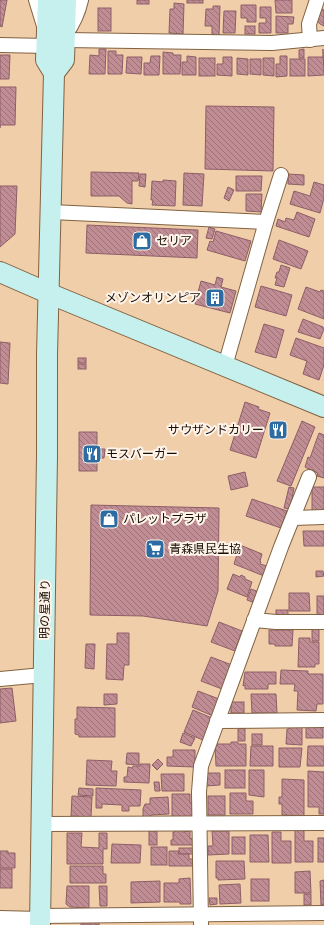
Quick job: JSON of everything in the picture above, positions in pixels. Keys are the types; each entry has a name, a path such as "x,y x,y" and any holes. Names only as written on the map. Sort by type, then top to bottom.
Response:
{"street":[{"path":"36,0 39,14 56,39"},
{"path":"48,0 56,39"},
{"path":"56,39 66,0"},
{"path":"56,39 74,24 81,0"},
{"path":"0,45 56,39 272,43 317,39 309,24 317,0"},
{"name":"明の星通り","path":"40,920 48,294 54,73 46,60 56,39"},
{"path":"225,366 281,175"},
{"path":"51,212 266,222"},
{"path":"0,272 48,294 225,366 323,403"},
{"path":"200,920 199,774 205,752 309,477"},
{"path":"293,518 324,517"},
{"path":"254,620 276,622 324,622"},
{"path":"0,679 43,674"},
{"path":"217,721 324,720"},
{"path":"41,824 324,823"},
{"path":"0,918 40,920 200,920 324,913"}],"building":[{"path":"0,0 7,0 2,27 0,26"},
{"path":"137,0 149,0 149,4 137,4"},
{"path":"187,0 203,0 203,3 187,3"},
{"path":"275,0 292,0 292,13 276,13"},
{"path":"174,3 184,4 183,34 169,33 170,9 174,9"},
{"path":"241,5 256,5 256,22 247,22 247,18 241,18"},
{"path":"213,6 220,6 219,36 212,36 212,26 205,26 206,9 213,9"},
{"path":"260,7 271,7 271,33 259,33 259,23 266,23 266,18 260,18"},
{"path":"98,8 111,8 111,31 98,31"},
{"path":"320,8 324,10 324,26 316,19"},
{"path":"224,11 236,11 235,33 223,33"},
{"path":"276,16 294,17 293,24 288,24 288,33 276,33"},
{"path":"245,26 255,26 255,34 245,34"},
{"path":"99,49 106,49 105,74 89,74 90,55 99,56"},
{"path":"304,49 304,58 299,58 299,50"},
{"path":"323,49 324,75 308,76 308,57 323,57"},
{"path":"108,51 116,51 116,55 123,55 122,74 108,74"},
{"path":"163,52 173,53 173,55 181,55 180,74 163,74"},
{"path":"0,55 10,55 9,79 0,79"},
{"path":"151,56 160,56 159,75 144,75 144,63 150,63"},
{"path":"187,56 196,57 196,75 182,75 182,62 187,62"},
{"path":"280,56 287,56 287,76 276,77 276,64 280,64"},
{"path":"127,57 142,57 141,74 126,73"},
{"path":"223,57 232,57 232,76 217,75 217,64 223,64"},
{"path":"199,58 215,58 215,76 199,76"},
{"path":"237,58 248,59 248,75 237,74"},
{"path":"263,58 274,58 274,76 263,75"},
{"path":"250,59 261,59 261,75 250,74"},
{"path":"290,59 305,59 305,76 290,76"},
{"path":"0,87 16,87 15,125 0,125"},
{"path":"206,106 274,107 273,171 205,169"},
{"path":"91,172 139,173 138,181 132,181 132,204 127,203 119,196 91,196"},
{"path":"184,173 204,174 202,206 183,205"},
{"path":"140,174 146,174 145,187 139,186"},
{"path":"288,174 304,175 304,185 288,184"},
{"path":"236,176 262,176 261,191 236,191"},
{"path":"163,180 176,181 175,206 152,205 152,181 163,182"},
{"path":"314,182 324,185 324,198 320,213 290,204 294,191 310,196"},
{"path":"0,186 17,186 15,234 0,247"},
{"path":"228,187 234,190 229,201 224,198"},
{"path":"246,194 262,194 261,212 246,211"},
{"path":"297,212 315,219 309,237 276,226 278,219 285,222 286,218 294,220"},
{"name":"セリア","path":"87,225 198,230 197,258 86,253"},
{"path":"209,227 215,229 212,239 206,238"},
{"path":"216,231 251,241 245,261 207,250 210,241 213,242"},
{"path":"279,240 308,251 301,269 273,259"},
{"path":"281,265 290,268 284,287 275,285 277,278 275,278"},
{"name":"メゾンオリンピア","path":"217,277 223,279 221,287 236,291 230,313 195,304 201,281 215,285"},
{"path":"261,286 292,295 286,316 255,307"},
{"path":"306,287 320,292 321,290 324,291 324,319 298,309"},
{"path":"303,319 323,327 324,329 320,339 298,332"},
{"path":"264,324 284,330 276,358 255,352"},
{"path":"296,338 324,348 324,365 319,380 303,374 307,361 290,355"},
{"path":"0,342 10,343 8,384 0,383"},
{"path":"78,358 86,358 86,363 78,363"},
{"path":"78,364 86,364 86,369 78,369"},
{"path":"245,402 270,413 256,458 230,450"},
{"path":"302,421 315,427 291,486 277,481"},
{"name":"モスバーガー","path":"79,432 97,432 97,449 105,449 104,458 97,458 97,471 79,471"},
{"path":"319,433 324,435 324,478 317,476 318,473 305,467"},
{"path":"245,472 248,486 231,490 228,476"},
{"path":"289,487 294,488 290,509 284,508"},
{"path":"312,487 324,487 324,512 312,512"},
{"path":"252,499 287,511 281,528 246,516"},
{"name":"青森県民生協","path":"91,505 219,508 218,591 207,626 143,616 90,615"},
{"path":"303,531 324,531 324,546 304,546"},
{"path":"240,545 262,554 260,564 267,566 264,576 234,564"},
{"path":"316,571 323,571 324,576 316,577"},
{"path":"233,574 240,577 241,575 245,577 245,579 252,582 247,597 227,589"},
{"path":"251,589 259,592 255,603 247,600"},
{"path":"289,593 309,593 310,611 289,611"},
{"path":"317,596 324,596 324,615 317,615"},
{"path":"276,610 288,610 288,616 276,616"},
{"path":"219,622 242,631 235,651 211,642"},
{"path":"312,627 319,628 319,641 312,641"},
{"path":"269,630 293,630 292,646 275,646 275,644 269,644"},
{"path":"117,633 129,633 129,665 124,665 123,680 106,679 107,644 117,644"},
{"path":"299,638 310,638 310,642 319,642 319,664 315,664 315,667 298,667"},
{"path":"86,644 95,644 94,669 85,668"},
{"path":"211,657 232,665 222,689 201,681"},
{"path":"281,670 308,671 308,674 323,674 323,704 317,704 316,711 297,710 298,691 294,691 295,684 280,684"},
{"path":"245,672 276,672 276,684 268,684 268,689 245,689 245,685 243,686"},
{"path":"12,688 16,721 0,723 0,689"},
{"path":"198,691 219,699 213,716 192,707"},
{"path":"104,694 117,694 117,704 104,705"},
{"path":"251,694 276,694 277,713 252,713"},
{"path":"231,702 244,702 244,713 231,713"},
{"path":"77,707 115,708 115,737 79,737 79,735 75,734"},
{"path":"193,710 212,718 203,740 184,732"},
{"path":"289,726 302,726 302,745 286,744 287,729 289,729"},
{"path":"306,726 323,727 323,738 306,738"},
{"path":"245,728 245,741 238,741 238,729"},
{"path":"183,733 195,738 191,746 180,742"},
{"path":"252,734 262,734 262,745 252,745"},
{"path":"231,742 246,744 246,766 216,766 215,744 231,744"},
{"path":"251,746 273,746 273,766 250,766"},
{"path":"308,746 324,746 324,766 307,766"},
{"path":"279,748 302,748 300,767 279,767"},
{"path":"173,750 195,750 195,767 167,766 167,757 173,757"},
{"path":"127,753 139,753 139,765 126,764"},
{"path":"158,759 163,764 157,770 152,765"},
{"path":"87,760 112,761 111,771 117,771 116,786 86,785"},
{"path":"140,764 150,764 149,783 124,782 124,777 127,777 128,767 132,768 133,766 140,766"},
{"path":"225,770 245,770 245,788 225,788"},
{"path":"249,770 264,770 264,797 249,795"},
{"path":"308,771 324,772 324,814 319,814 319,807 308,807"},
{"path":"206,773 220,773 220,785 206,786"},
{"path":"161,774 184,774 184,791 162,791"},
{"path":"282,779 304,780 304,816 282,815 282,804 279,804 279,797 282,797"},
{"path":"154,782 159,782 160,791 155,791"},
{"path":"79,788 93,789 93,796 78,795"},
{"path":"96,788 141,790 140,806 129,806 129,811 122,811 122,805 102,804 102,808 96,808"},
{"path":"230,793 246,793 246,801 253,801 253,814 230,814"},
{"path":"172,794 190,794 190,803 193,803 193,817 172,818"},
{"path":"72,796 92,797 91,817 71,816"},
{"path":"208,796 225,796 225,815 208,815"},
{"path":"168,797 169,814 143,817 143,809 145,804 150,804 150,798"},
{"path":"175,829 181,830 182,832 190,831 190,839 193,838 193,845 171,845 171,840 173,840 173,832 175,832"},
{"path":"295,830 304,830 304,841 313,841 313,862 295,862"},
{"path":"149,831 157,831 157,845 149,845"},
{"path":"212,831 229,831 229,854 208,855 208,846 213,846"},
{"path":"272,832 281,832 281,841 291,841 291,863 272,863"},
{"path":"67,833 82,833 81,847 99,848 99,833 107,833 107,849 103,849 103,864 67,864"},
{"path":"250,835 268,835 269,862 250,862"},
{"path":"232,837 245,837 245,854 232,854"},
{"path":"318,838 324,838 324,862 318,862"},
{"path":"112,844 141,845 140,863 111,863"},
{"path":"151,847 167,847 167,865 151,865"},
{"path":"179,848 194,848 194,854 179,854"},
{"path":"0,851 15,853 15,868 0,868"},
{"path":"169,851 179,851 178,854 189,854 189,859 194,859 194,866 169,866"},
{"path":"216,861 244,861 245,879 218,880 218,878 216,878"},
{"path":"70,866 103,866 103,874 106,874 106,883 70,883"},
{"path":"0,869 12,869 12,888 0,888"},
{"path":"310,871 311,893 295,893 295,872"},
{"path":"190,878 191,904 164,902 164,883 179,883 179,879"},
{"path":"251,879 269,879 269,901 251,901"},
{"path":"324,880 324,905 321,905 320,881"},
{"path":"160,881 160,902 131,903 131,882"},
{"path":"240,884 241,903 220,904 219,885"},
{"path":"67,886 89,886 89,908 70,907 66,904"},
{"path":"99,886 107,886 107,906 100,906"},
{"path":"304,894 311,894 311,905 304,905"},
{"path":"209,898 217,898 217,904 210,905"},
{"path":"81,922 99,922 99,925 81,925"}],"place":[{"name":"セリア","path":"142,241"},
{"name":"メゾンオリンピア","path":"215,298"},
{"name":"サウザンドカリー","path":"278,430"},
{"name":"モスバーガー","path":"92,454"},
{"name":"パレットプラザ","path":"109,519"},
{"name":"青森県民生協","path":"155,549"}]}
